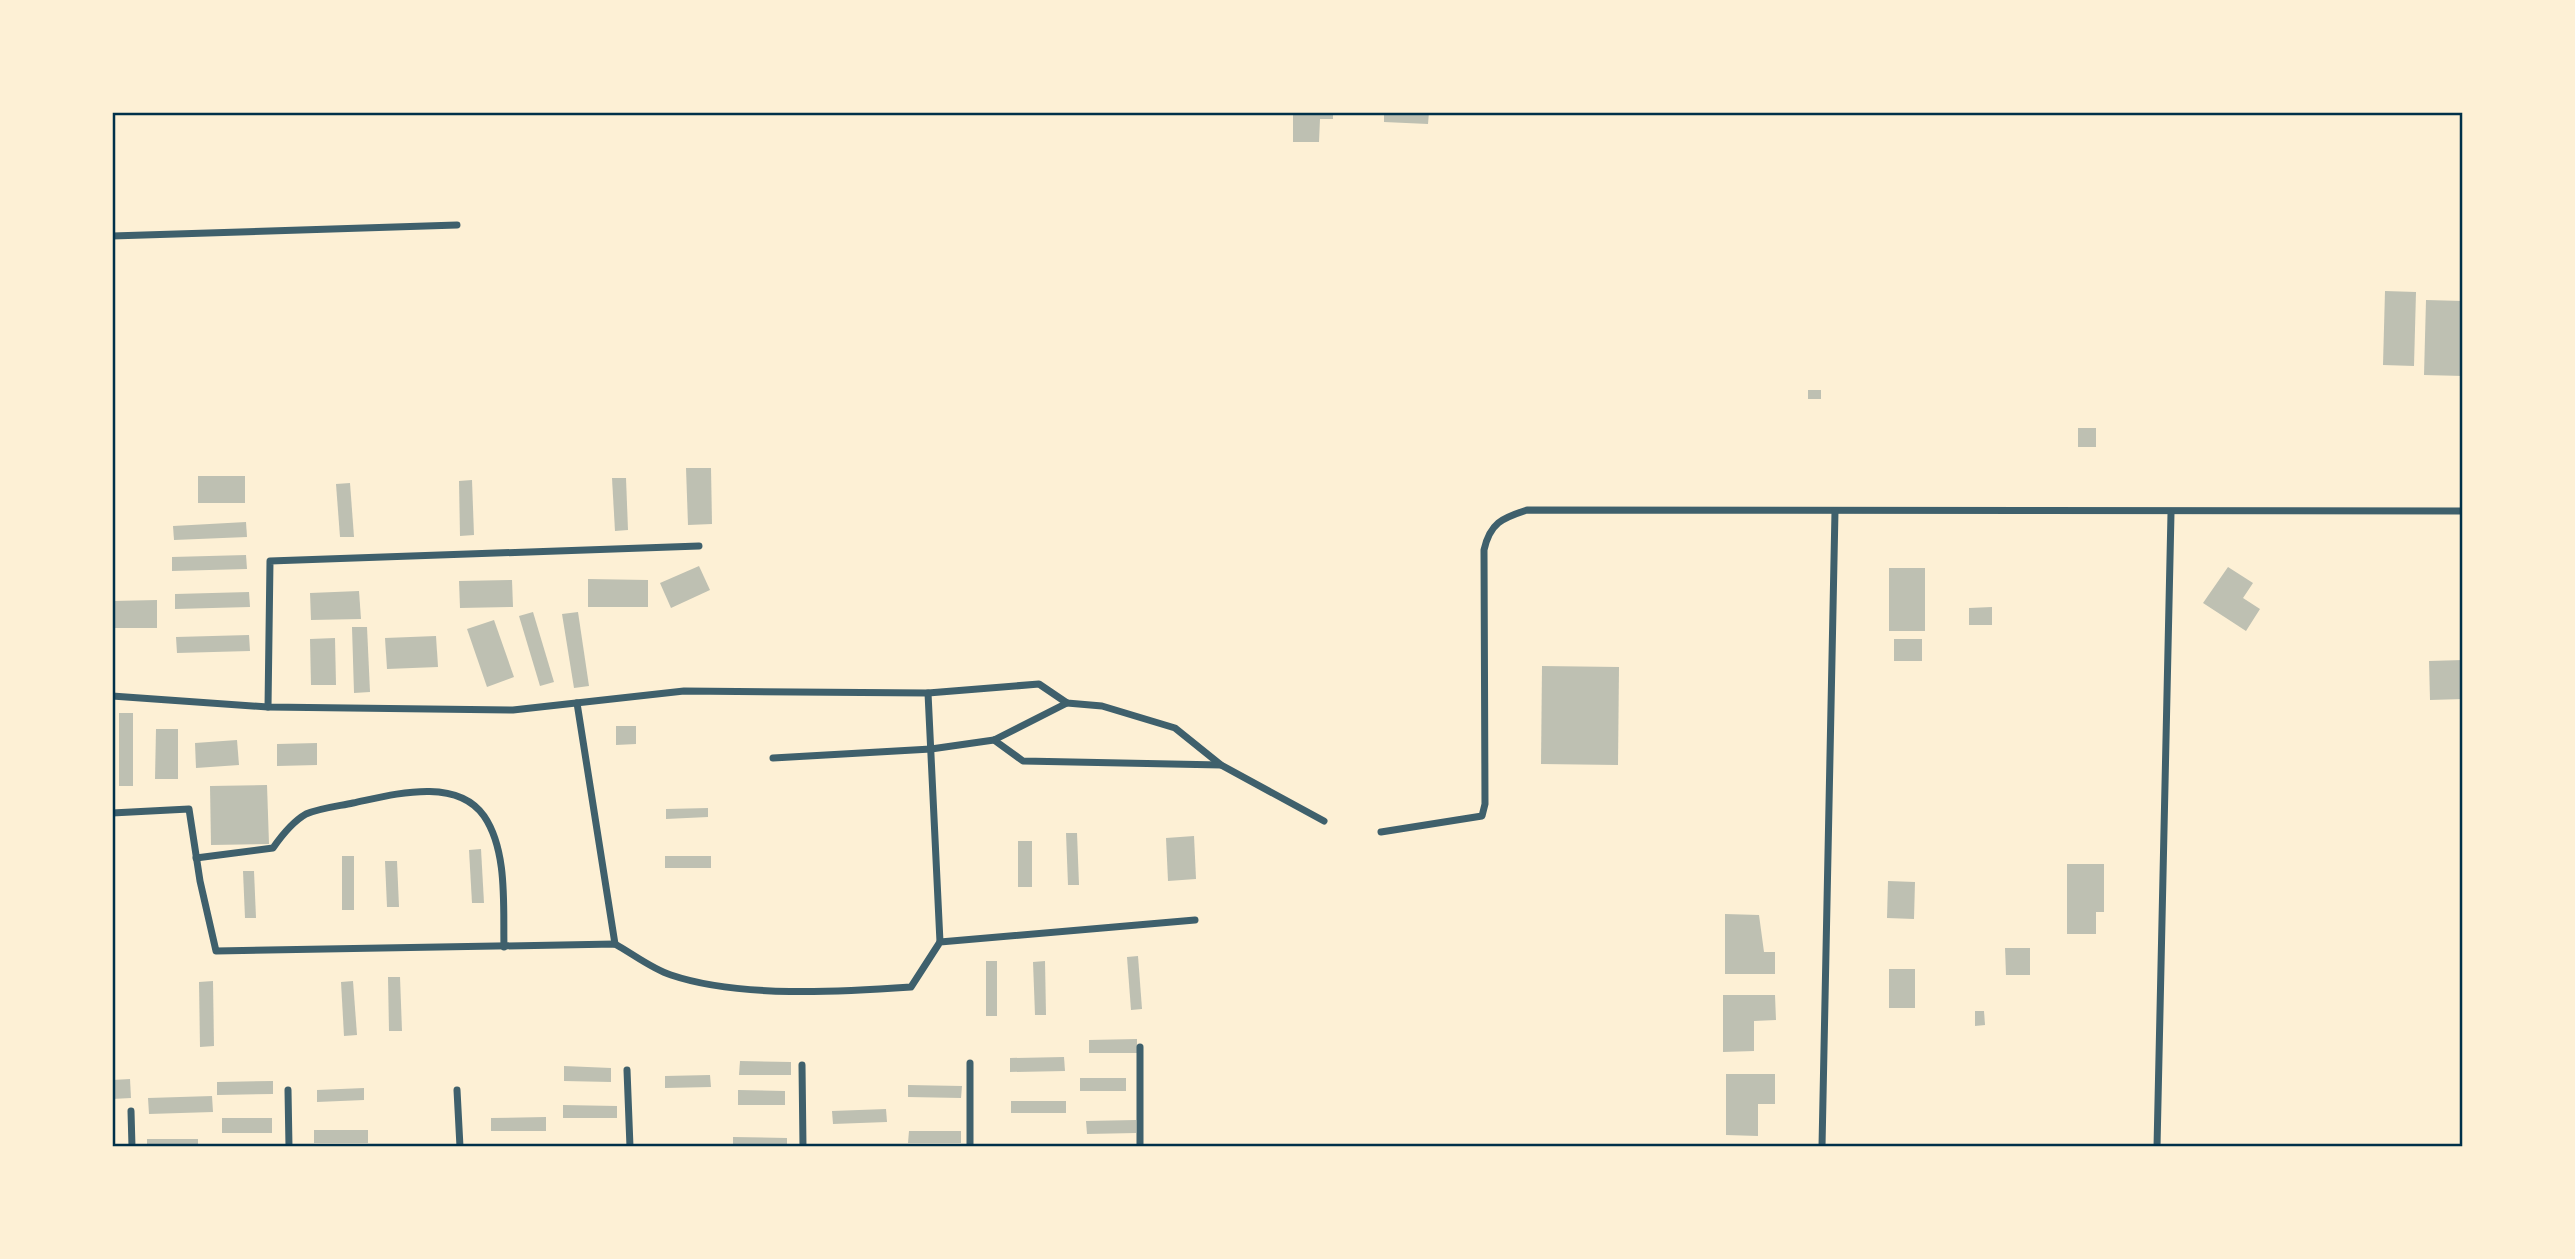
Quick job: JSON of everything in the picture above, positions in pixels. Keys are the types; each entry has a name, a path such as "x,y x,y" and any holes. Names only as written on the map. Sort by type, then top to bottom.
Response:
{"street":[{"path":"112,236 457,225"},
{"path":"1381,832 1482,816 1485,804 1484,550 1488,533 1505,517 1527,510 2171,513 2463,511"},
{"path":"1822,1147 1835,511"},
{"path":"2157,1147 2171,513"},
{"path":"268,707 270,561 699,547"},
{"path":"112,696 268,707 513,710 684,691 928,693 1039,684 1067,702 1102,706 1175,728 1221,765 1324,821"},
{"path":"112,813 189,809 196,858 216,951 615,944 670,975 741,988 865,990 911,987 940,942 928,693"},
{"path":"773,758 931,749 994,740 1067,702"},
{"path":"577,703 615,944"},
{"path":"994,740 1023,761 1221,765"},
{"path":"196,858 273,848 286,830 307,814 392,796 428,791 449,794 474,804 486,818 497,849 505,947"},
{"path":"940,942 1195,920"},
{"path":"1140,1047 1140,1147"},
{"path":"970,1063 970,1147"},
{"path":"802,1065 803,1147"},
{"path":"627,1070 630,1147"},
{"path":"288,1090 289,1147"},
{"path":"457,1090 460,1147"},
{"path":"131,1111 132,1147"}],"building":[{"path":"1293,112 1333,112 1333,119 1320,119 1319,142 1293,142"},
{"path":"1384,112 1429,112 1428,124 1384,122"},
{"path":"2385,291 2416,292 2414,366 2383,365"},
{"path":"2426,300 2463,301 2463,376 2424,375"},
{"path":"1808,390 1821,390 1821,399 1808,399"},
{"path":"2078,428 2096,428 2096,447 2078,447"},
{"path":"686,468 711,468 712,524 688,525"},
{"path":"198,476 245,476 245,503 198,503"},
{"path":"612,478 626,478 628,530 615,531"},
{"path":"472,480 474,535 460,536 459,481"},
{"path":"350,483 354,537 340,537 336,484"},
{"path":"246,522 247,537 174,540 173,526"},
{"path":"246,555 247,569 172,571 172,557"},
{"path":"699,566 710,590 671,608 660,583"},
{"path":"2228,567 2253,583 2243,598 2260,609 2246,631 2203,603"},
{"path":"1889,568 1925,568 1925,631 1889,631"},
{"path":"588,579 648,580 648,607 588,607"},
{"path":"512,580 513,607 460,608 459,581"},
{"path":"359,591 361,619 311,620 310,593"},
{"path":"249,592 250,607 175,609 175,594"},
{"path":"157,600 157,628 112,628 112,601"},
{"path":"1992,607 1992,625 1969,625 1969,608"},
{"path":"533,612 554,682 540,686 519,616"},
{"path":"578,612 589,686 574,688 562,614"},
{"path":"494,620 514,677 487,687 467,629"},
{"path":"352,627 367,627 370,692 354,693"},
{"path":"249,635 250,651 177,653 176,637"},
{"path":"436,636 438,667 387,669 385,638"},
{"path":"335,638 336,685 311,685 310,639"},
{"path":"1894,639 1922,639 1922,661 1894,661"},
{"path":"2463,660 2463,699 2430,700 2429,661"},
{"path":"1542,666 1619,667 1618,765 1541,764"},
{"path":"119,713 133,713 133,786 119,786"},
{"path":"616,726 636,726 636,744 616,745"},
{"path":"156,729 178,729 178,779 155,779"},
{"path":"237,740 239,765 196,768 195,743"},
{"path":"317,743 317,765 277,766 277,744"},
{"path":"267,785 269,844 211,845 210,786"},
{"path":"708,808 708,817 666,819 666,809"},
{"path":"1066,833 1077,833 1079,885 1068,885"},
{"path":"1194,836 1196,879 1168,881 1166,838"},
{"path":"1018,841 1032,841 1032,887 1018,887"},
{"path":"481,849 484,903 472,903 469,850"},
{"path":"342,856 354,856 354,910 342,910"},
{"path":"665,856 711,856 711,868 665,868"},
{"path":"385,861 397,861 399,907 387,907"},
{"path":"2067,864 2104,864 2104,912 2096,912 2096,934 2067,934"},
{"path":"243,871 254,871 256,918 245,918"},
{"path":"1888,881 1915,882 1914,919 1887,918"},
{"path":"1725,914 1759,915 1764,952 1775,952 1775,974 1725,974"},
{"path":"2005,948 2030,948 2030,975 2006,975"},
{"path":"1138,956 1142,1009 1131,1010 1127,957"},
{"path":"986,961 997,961 997,1016 986,1016"},
{"path":"1045,961 1046,1015 1035,1015 1033,962"},
{"path":"1889,969 1915,969 1915,1008 1889,1008"},
{"path":"388,977 400,977 402,1031 389,1031"},
{"path":"213,981 214,1046 200,1047 199,982"},
{"path":"353,981 357,1035 344,1036 341,982"},
{"path":"1723,995 1775,995 1776,1020 1754,1021 1754,1051 1723,1052"},
{"path":"1975,1011 1984,1011 1985,1025 1975,1026"},
{"path":"1137,1039 1137,1053 1089,1053 1089,1040"},
{"path":"1064,1057 1065,1071 1010,1072 1010,1058"},
{"path":"740,1061 791,1062 791,1075 739,1075"},
{"path":"564,1066 611,1068 611,1082 564,1081"},
{"path":"1726,1074 1775,1074 1775,1104 1758,1104 1758,1136 1726,1135"},
{"path":"710,1075 711,1087 665,1088 665,1076"},
{"path":"1080,1078 1126,1078 1126,1091 1080,1091"},
{"path":"130,1079 131,1098 112,1099 112,1080"},
{"path":"273,1081 273,1094 217,1095 217,1082"},
{"path":"908,1085 962,1086 961,1098 908,1097"},
{"path":"364,1088 364,1100 317,1102 317,1090"},
{"path":"738,1090 785,1091 785,1105 738,1105"},
{"path":"212,1096 213,1112 149,1114 148,1098"},
{"path":"1011,1101 1066,1101 1066,1113 1011,1113"},
{"path":"563,1105 617,1106 617,1118 563,1118"},
{"path":"886,1109 887,1122 833,1124 832,1111"},
{"path":"546,1117 546,1131 491,1131 491,1118"},
{"path":"222,1118 272,1118 272,1133 222,1133"},
{"path":"1136,1120 1136,1133 1087,1134 1086,1121"},
{"path":"314,1130 368,1130 368,1143 314,1143"},
{"path":"909,1131 961,1131 961,1143 908,1143"},
{"path":"733,1137 787,1138 787,1147 733,1147"},
{"path":"147,1139 198,1139 198,1147 147,1147"},
{"path":"1057,1145 1057,1147 1002,1147"}]}
